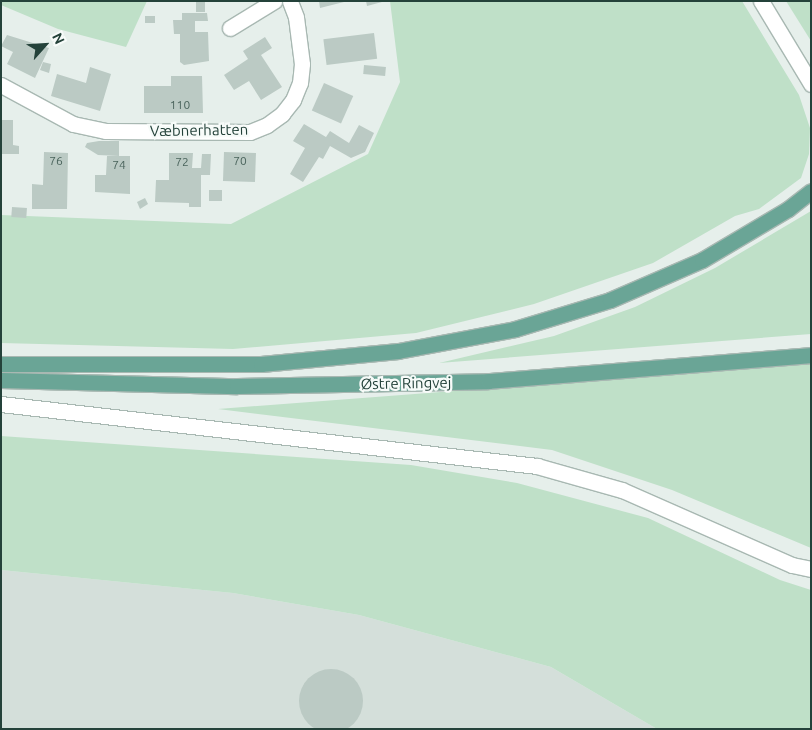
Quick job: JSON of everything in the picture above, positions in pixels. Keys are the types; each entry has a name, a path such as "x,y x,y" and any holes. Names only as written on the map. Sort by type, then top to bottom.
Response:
{"main road":[{"path":"1,364 261,364 398,350 515,329 610,300 702,260 788,209 811,191"},
{"name":"Østre Ringvej","path":"1,380 237,386 488,381 811,355"}],"street":[{"path":"230,28 274,1"},
{"name":"Væbnerhatten","path":"1,85 74,124 106,131 250,132 267,125 282,114 293,100 300,82 302,64 296,17 290,1"},
{"path":"761,1 811,84"},
{"path":"1,404 537,466 622,490 792,565 811,570"}],"shaded area":[{"path":"1,570 233,593 359,615 551,667 657,729 1,729"}],"green space":[{"path":"1,1 147,1 126,47 58,29 1,5"},
{"path":"390,1 742,1 799,95 810,128 809,154 801,178 759,209 735,216 653,263 534,304 416,333 233,349 1,343 1,215 231,224 368,154 400,82"},
{"path":"786,1 811,1 811,41"},
{"path":"811,211 811,334 439,363 554,336 635,307 715,268"},
{"path":"811,364 811,548 672,490 552,450 218,409"},
{"path":"1,436 411,465 517,483 648,518 780,580 811,590 811,729 657,729 551,667 359,615 233,593 1,570"}],"building":[{"path":"319,1 344,1 344,2 320,8"},
{"path":"366,1 382,1 382,2 367,6"},
{"path":"196,2 205,2 205,12 196,12"},
{"path":"182,13 207,13 208,21 195,21 195,32 208,32 209,61 184,65 180,62 180,34 174,34 173,20 182,20"},
{"path":"145,16 155,16 155,23 145,23"},
{"path":"374,33 377,59 327,65 323,39"},
{"path":"7,35 49,48 35,78 7,64 13,52 1,46"},
{"path":"265,37 272,48 261,55 282,87 261,100 249,81 234,90 224,75 248,59 243,51"},
{"path":"43,62 51,64 49,73 40,70"},
{"path":"364,65 386,67 385,76 363,74"},
{"path":"90,67 111,74 100,111 51,96 57,74 86,83"},
{"path":"171,76 202,76 203,113 144,113 144,86 171,86"},
{"path":"324,83 353,96 341,123 312,110"},
{"path":"1,120 13,120 13,145 19,146 19,154 1,154"},
{"path":"304,124 326,137 330,131 349,143 359,125 374,133 365,152 351,158 330,146 323,159 319,157 303,182 290,174 305,148 293,141"},
{"path":"119,141 119,156 98,155 85,147 87,143"},
{"path":"44,152 68,153 67,209 32,209 32,184 43,185"},
{"path":"224,152 256,153 255,182 223,181"},
{"path":"169,153 193,153 192,168 201,168 202,154 211,154 210,175 201,175 201,207 189,207 189,203 155,202 156,180 169,180"},
{"path":"107,156 130,156 130,194 95,192 95,175 106,175"},
{"path":"209,190 222,190 222,201 209,201"},
{"path":"145,198 148,204 140,209 137,202"},
{"path":"12,207 27,208 26,218 11,217"},
{"path":"331,669 349,675 357,683 363,701 357,719 349,727 331,733 313,727 305,719 299,701 305,683 313,675"}]}
